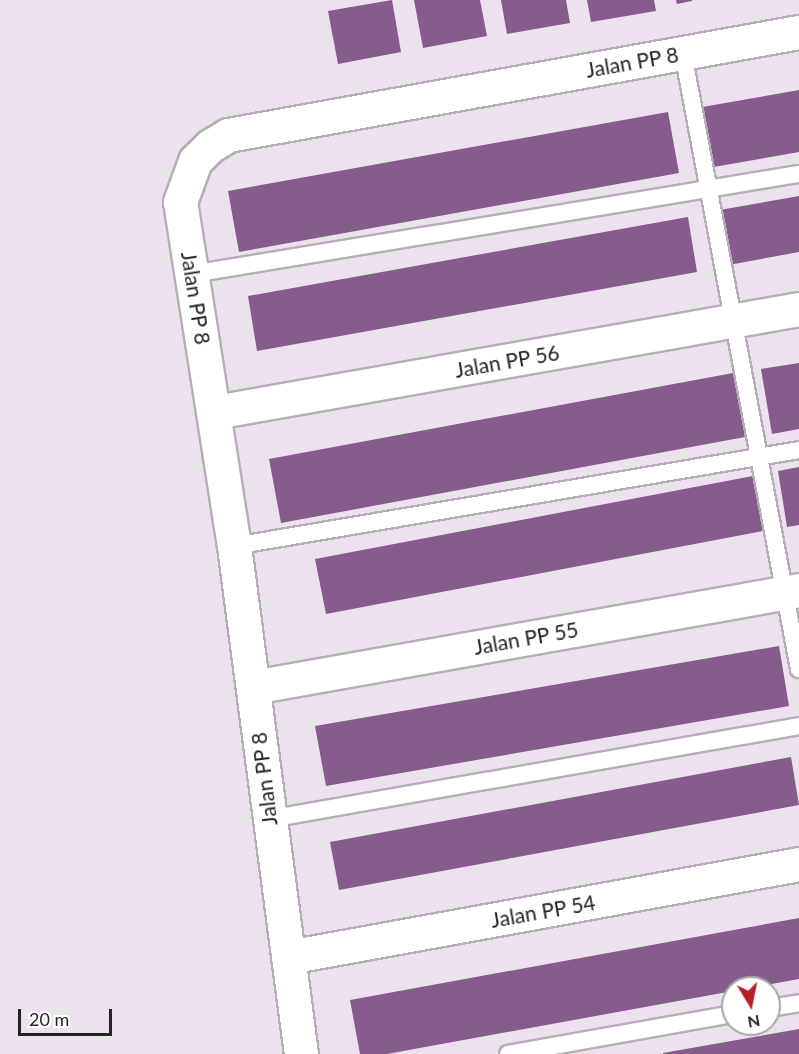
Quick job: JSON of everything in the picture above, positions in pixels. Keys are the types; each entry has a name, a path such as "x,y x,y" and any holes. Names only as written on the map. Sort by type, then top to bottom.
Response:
{"street":[{"name":"Jalan PP 8","path":"301,1054 269,819 254,687 215,412 180,202 195,160 210,146 228,135 799,32"},
{"name":"Jalan PP 56","path":"215,412 799,309"},
{"name":"Jalan PP 55","path":"254,687 792,591"},
{"name":"Jalan PP 54","path":"288,957 799,864"}],"lane":[{"path":"683,53 759,457 792,591 799,669"},
{"path":"192,274 799,174"},
{"path":"234,546 799,450"},
{"path":"269,819 799,726"},
{"path":"781,1006 799,1003"},
{"path":"508,1054 721,1016"}],"building":[{"path":"392,0 401,52 338,64 328,11"},
{"path":"414,0 480,0 487,36 423,48"},
{"path":"501,0 566,0 570,23 507,34"},
{"path":"587,0 654,0 656,11 591,22"},
{"path":"676,0 692,0 692,1 677,4"},
{"path":"799,90 799,152 702,169 691,109"},
{"path":"668,112 679,173 239,252 228,191"},
{"path":"799,196 799,252 723,266 714,211"},
{"path":"688,217 697,272 257,351 248,296"},
{"path":"799,363 799,429 772,434 761,369"},
{"path":"733,373 745,437 281,523 269,459"},
{"path":"799,467 799,525 787,527 778,471"},
{"path":"753,476 763,531 326,614 315,559"},
{"path":"779,646 789,706 326,786 315,726"},
{"path":"791,757 799,805 339,890 330,842"},
{"path":"799,918 799,979 781,982 781,976 721,976 721,993 387,1054 360,1054 350,1000"},
{"path":"799,1029 799,1054 663,1054 759,1036 781,1036 781,1032"}]}
